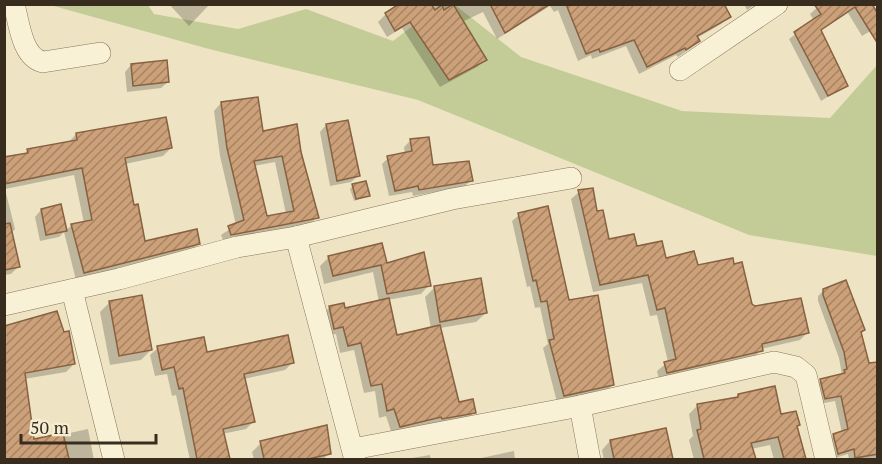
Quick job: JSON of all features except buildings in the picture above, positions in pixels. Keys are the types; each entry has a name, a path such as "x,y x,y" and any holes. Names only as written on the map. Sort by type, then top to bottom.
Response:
{"street":[{"path":"14,4 27,49 34,59 43,62 100,53"},
{"path":"680,70 777,4"},
{"path":"4,305 72,290 237,247 296,237 452,199 571,178"},
{"path":"296,237 354,454 580,406 754,365 785,363 796,367 806,375 826,459"},
{"path":"72,290 114,459"},
{"path":"580,406 590,459"}],"green space":[{"path":"50,5 148,5 154,14 238,29 306,9 393,41 440,5 455,5 521,57 682,111 830,118 877,65 877,256 749,235 418,100 209,49"}]}
